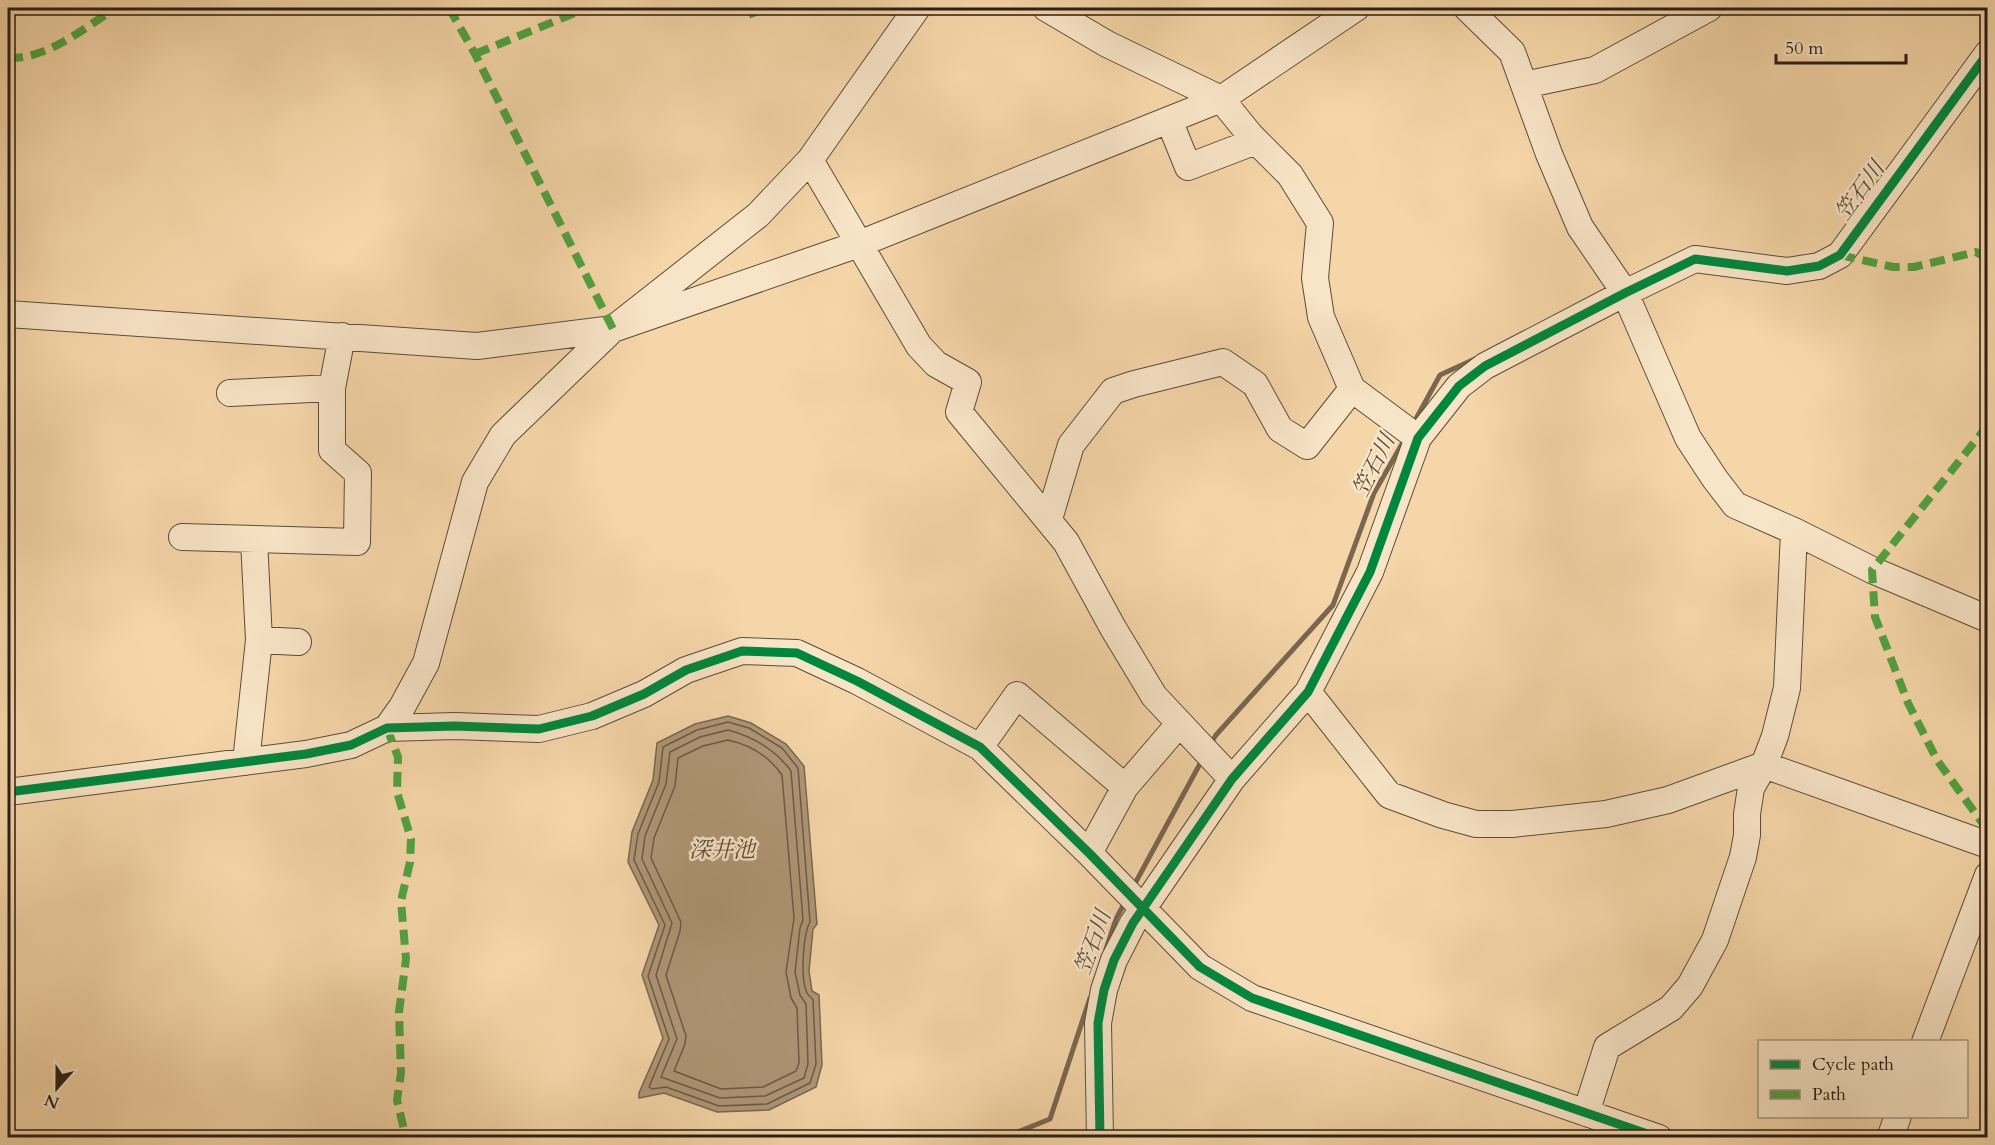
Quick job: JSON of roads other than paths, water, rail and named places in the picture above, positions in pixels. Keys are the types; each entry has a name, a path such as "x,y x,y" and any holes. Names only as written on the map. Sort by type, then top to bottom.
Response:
{"street":[{"path":"387,728 402,707 426,663 475,482 503,435 613,329 758,215 810,159 917,8"},
{"path":"1046,8 1107,44 1221,99 1256,141 1290,175 1320,223 1315,278 1321,317 1352,389 1418,438"},
{"path":"8,314 477,346 613,329 859,243 1221,99 1356,8"},
{"path":"1467,8 1512,52 1580,228 1625,293 1688,438 1714,479 1735,505 1794,531 1872,570 1988,619"},
{"path":"1524,85 1595,69 1709,8"},
{"path":"1100,1137 1098,1023 1104,990 1114,960 1133,923 1232,779 1308,692 1370,572 1418,438 1459,386 1485,366 1695,259 1787,271 1819,266 1840,255 1988,52"},
{"path":"1169,120 1188,167 1256,141"},
{"path":"810,159 919,346 936,364 968,382 959,412 1066,542 1113,628 1154,696 1232,779"},
{"path":"182,537 357,542 358,473 332,450 332,388 342,336"},
{"path":"1049,519 1071,445 1113,391 1223,362 1255,384 1280,429 1307,446 1352,389"},
{"path":"230,393 332,388"},
{"path":"1596,1123 1607,1047 1671,1008 1690,986 1715,940 1743,857 1751,788 1764,765 1775,736 1787,688 1794,531"},
{"path":"246,762 259,640 254,540"},
{"path":"259,640 298,642"},
{"path":"8,792 306,754 351,745 387,728 454,726 539,729 592,716 644,694 686,670 742,651 797,653 857,681 980,747 1089,853 1200,967 1252,998 1596,1123 1659,1137"},
{"path":"1308,692 1389,795 1443,815 1476,824 1512,824 1606,814 1668,800 1764,765 1988,845"},
{"path":"980,747 1017,695 1125,787"},
{"path":"1089,853 1125,787 1179,723"},
{"path":"1925,1040 1988,875"},
{"path":"1890,1137 1897,1118"}],"water":[{"name":"深井池","path":"728,716 751,723 786,744 804,766 817,924 813,929 809,971 812,991 819,995 822,1065 816,1087 769,1110 717,1112 664,1093 639,1098 639,1093 663,1038 642,975 659,925 628,862 632,832 653,780 657,743 695,724"}],"waterway":[{"name":"笠石川","path":"1412,426 1440,375 1477,358"},
{"name":"笠石川","path":"1209,746 1216,735 1333,605 1374,493 1406,437"},
{"name":"笠石川","path":"1132,889 1202,760"},
{"name":"笠石川","path":"1106,949 1116,919 1125,902"},
{"name":"笠石川","path":"1003,1138 1050,1119 1090,998"}]}
